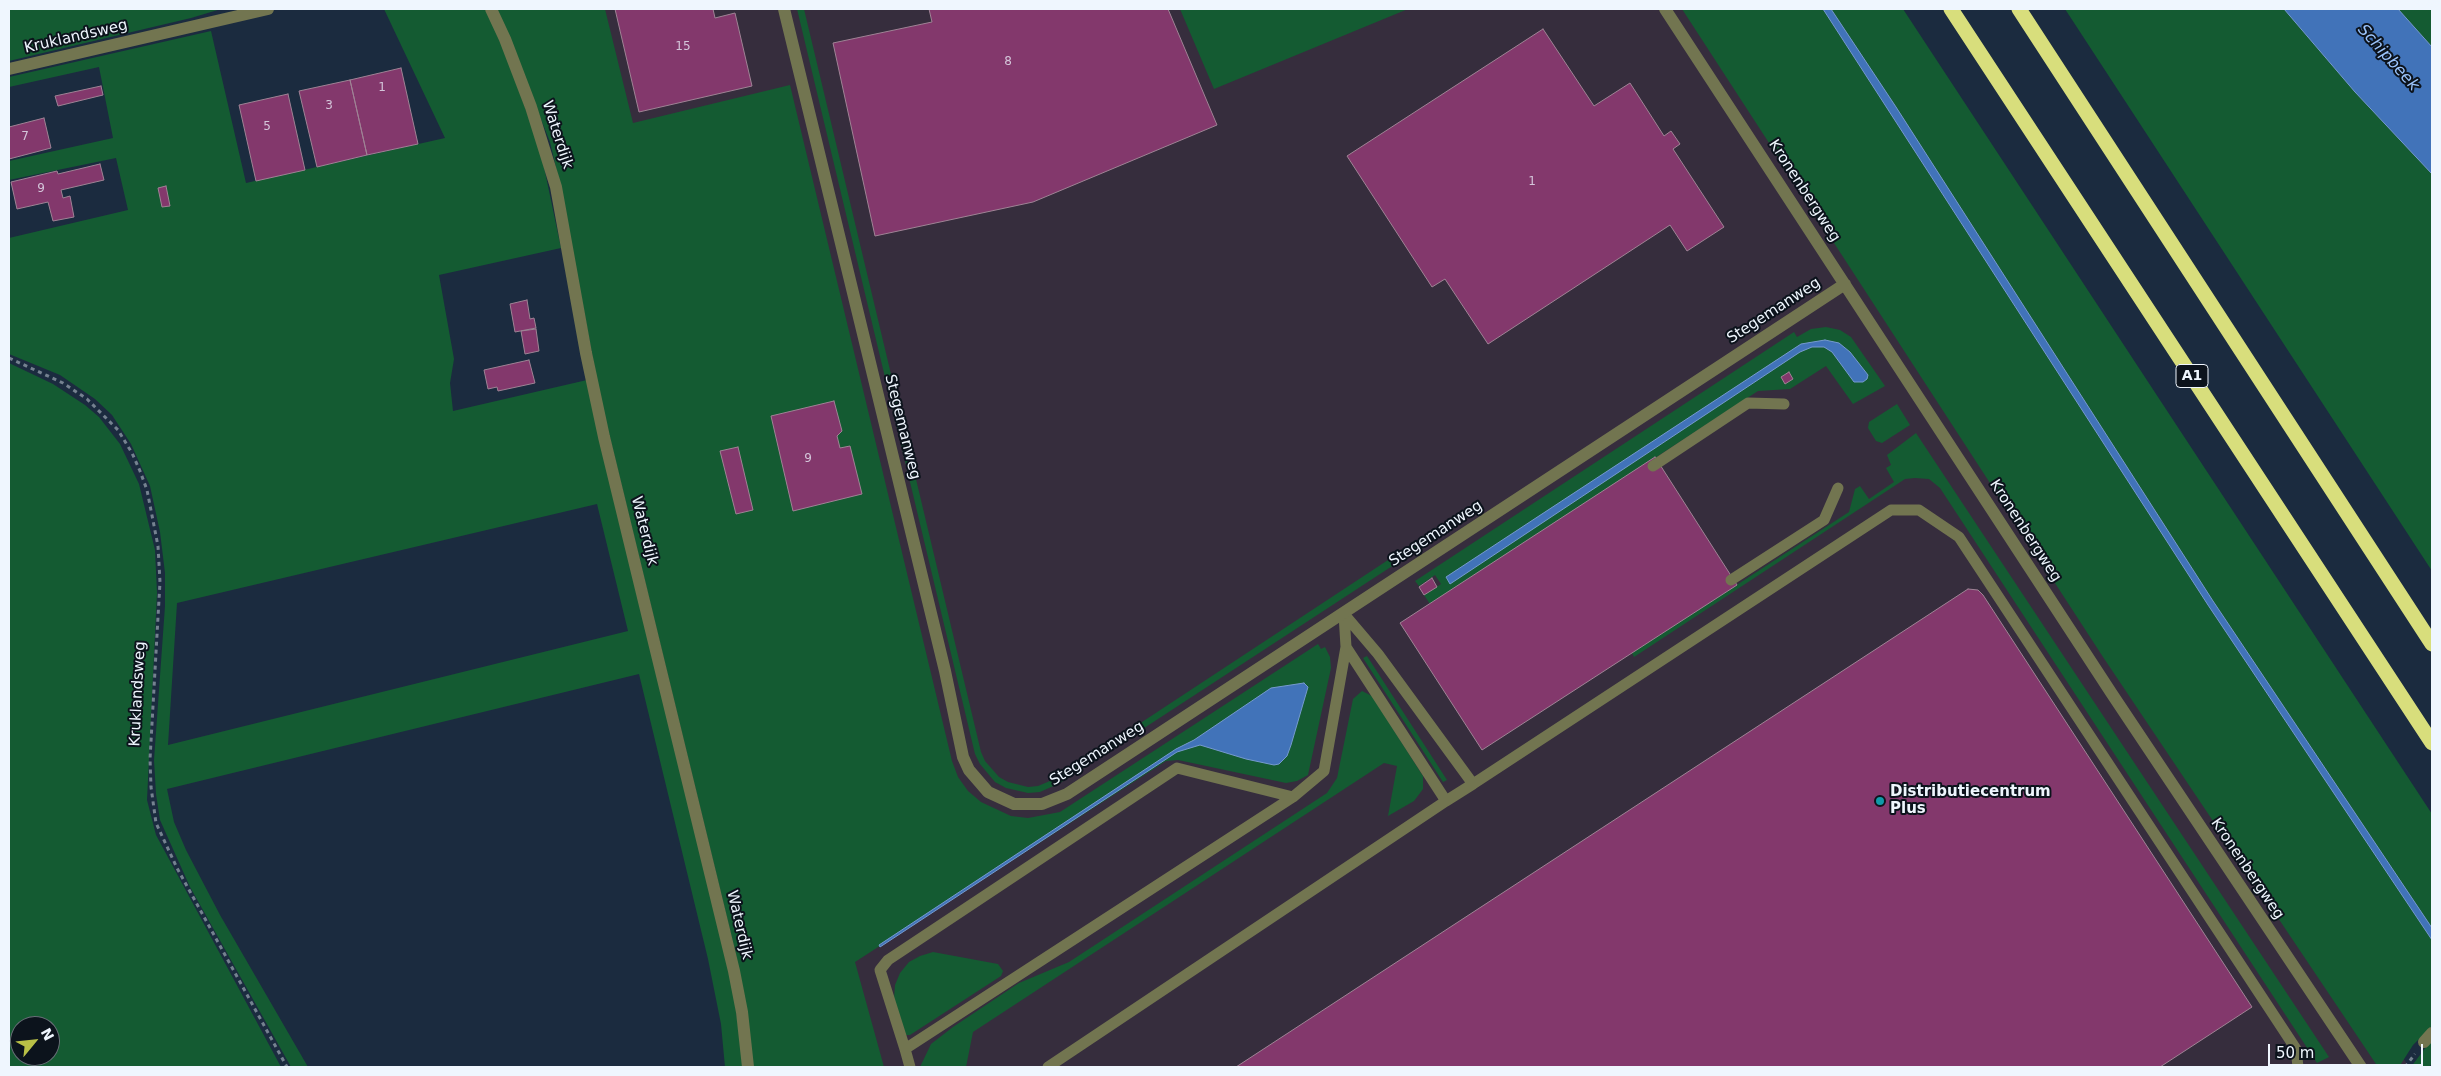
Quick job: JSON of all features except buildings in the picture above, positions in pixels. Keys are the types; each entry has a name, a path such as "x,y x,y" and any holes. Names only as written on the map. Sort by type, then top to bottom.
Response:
{"highway":[{"name":"A1","path":"1951,9 2432,743"},
{"path":"2019,9 2432,644"}],"street":[{"name":"Kruklandsweg","path":"9,69 268,9"},
{"name":"Waterdijk","path":"491,9 505,39 531,107 556,187 586,353 604,437 734,971 742,1012 748,1067"},
{"name":"Stegemanweg","path":"784,9 944,671 963,757 978,782 988,792 1014,804 1035,805 1055,800 1344,614 1845,284"},
{"name":"Kronenbergweg","path":"1665,9 2117,702 2361,1067"}],"lane":[{"path":"1653,466 1748,403 1784,404"},
{"path":"1730,580 1824,520 1838,488"},
{"path":"1048,1067 1446,801 1891,510 1919,510 1959,537 2296,1049 2298,1067"},
{"path":"905,1049 1293,797 1324,771 1346,647 1344,614"},
{"path":"1344,614 1378,654 1473,784"},
{"path":"1346,647 1446,801"},
{"path":"910,1067 880,970 888,960 1177,768 1293,797"}],"path":[{"name":"Kruklandsweg","path":"9,358 63,383 87,399 118,430 140,471 147,490 158,546 160,582 150,759 150,787 156,823 177,868 287,1067"}],"shaded area":[{"path":"593,9 1712,9 2409,1067 845,1067"}],"green space":[{"path":"9,9 221,9 191,18 9,61"},
{"path":"384,9 486,9 496,28 540,148 561,248 439,275 454,359 450,383 453,411 587,380 731,975 744,1067 725,1067 721,1024 708,959 639,674 167,789 174,822 186,850 220,915 308,1067 291,1067 190,887 160,820 154,760 165,606 165,573 160,532 150,486 131,444 112,415 95,399 60,375 9,354 9,238 128,210 116,158 9,180 9,161 113,138 99,67 9,87 9,77 211,31 246,183 445,138","holes":["597,504 628,631 168,745 177,603"]},
{"path":"497,9 605,9 633,123 790,85 952,761 958,777 968,791 981,802 1011,816 1028,818 1060,812 1318,644 1321,649 1325,647 1330,657 1331,668 1308,775 1297,781 1286,783 1178,760 1166,761 855,962 884,1067 753,1067 736,955 601,401 550,142"},
{"path":"797,9 804,9 981,752 985,761 999,777 1008,782 1028,787 1038,786 1057,778 1426,535 1429,542 1060,783 1040,792 1028,793 1006,788 995,782 980,764 975,754"},
{"path":"1180,9 1408,9 1214,89"},
{"path":"1682,9 1823,9 2208,605 2432,940 2432,1026 2413,1045 2399,1067 2378,1067 2103,657"},
{"path":"1831,9 1903,9 2432,814 2432,928 2213,601"},
{"path":"2065,9 2284,9 2355,92 2432,174 2432,571"},
{"path":"2398,9 2432,9 2432,47"},
{"path":"1826,327 1840,330 1851,337 1885,386 1853,404 1826,366 1790,389 1758,391 1430,604 1424,595 1441,584 1435,575 1419,586 1415,581 1794,332 1797,337 1811,329"},
{"path":"9,363 53,384 85,405 99,417 120,444 139,484 155,550 157,593 147,800 156,835 281,1067 9,1067"},
{"path":"1897,404 1910,425 1882,443 1876,441 1868,428 1869,422"},
{"path":"1916,433 2329,1057 2317,1063 1940,488 1929,479 1905,479 1634,657 1632,653 1849,512 1855,489 1860,486 1869,499 1894,482 1886,468 1891,465 1887,455"},
{"path":"1367,656 1447,780 1443,782 1363,658"},
{"path":"1362,691 1372,696 1423,776 1423,789 1414,801 1388,816 1397,766 1384,763 973,1032 966,1067 920,1067 931,1044 953,1027 1019,983 1069,962 1327,793 1337,778 1353,699"},
{"path":"933,952 998,964 1003,971 1001,976 910,1035 906,1035 894,999 895,985 900,973 909,962"},
{"path":"2432,1039 2432,1063 2429,1067 2411,1067"}],"water":[{"path":"1823,9 1831,9 1896,107 2213,601 2432,928 2432,940 2208,605"},
{"name":"Schipbeek","path":"2284,9 2398,9 2432,47 2432,174 2355,92"},
{"path":"1825,340 1839,343 1850,352 1868,375 1867,379 1863,382 1854,382 1832,352 1824,347 1812,347 1800,352 1450,584 1446,577 1801,344"},
{"path":"1304,683 1308,687 1291,745 1287,756 1279,764 1274,765 1246,759 1200,745 1177,752 880,947 879,945 1271,688"}],"place":[{"name":"Distributiecentrum Plus","path":"1880,801"}]}
